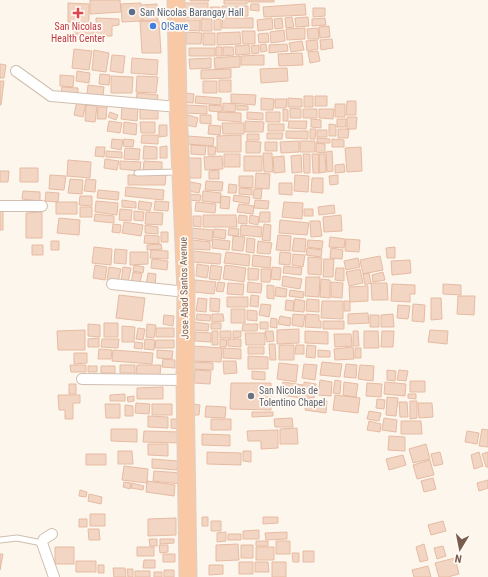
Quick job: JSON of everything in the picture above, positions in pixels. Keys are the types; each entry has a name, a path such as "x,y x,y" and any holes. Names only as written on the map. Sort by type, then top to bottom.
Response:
{"highway":[{"name":"Jose Abad Santos Avenue","path":"176,0 178,107 186,292 185,380 188,577"}],"street":[{"path":"16,71 51,96 178,107"},
{"path":"0,206 42,206"},
{"path":"112,284 186,292"},
{"path":"82,379 185,380"},
{"path":"52,534 44,539 42,543 54,577"}],"lane":[{"path":"136,173 181,172"},
{"path":"0,540 17,538 42,543"}],"building":[{"path":"90,0 120,0 121,12 90,14"},
{"path":"209,0 209,1 190,1"},
{"path":"224,0 247,0 247,4 224,4"},
{"path":"248,0 274,0 274,2 248,2"},
{"name":"San Nicolas Health Center","path":"68,3 89,4 89,23 68,22"},
{"name":"San Nicolas Barangay Hall","path":"141,3 142,21 122,22 121,4"},
{"path":"179,3 208,3 208,18 179,18"},
{"path":"157,4 158,20 143,21 142,5"},
{"path":"251,4 259,4 259,11 250,10"},
{"path":"305,4 306,15 264,17 263,7"},
{"path":"222,6 248,6 248,16 222,16"},
{"path":"210,7 220,7 220,16 210,16"},
{"path":"313,8 325,8 325,16 313,17"},
{"path":"292,17 294,27 286,28 285,18"},
{"path":"308,17 309,26 296,27 295,18"},
{"path":"96,18 119,19 119,25 112,26 112,36 96,36"},
{"path":"222,18 253,18 253,28 222,28"},
{"path":"272,18 273,29 258,31 257,20"},
{"path":"282,18 283,28 275,29 274,19"},
{"path":"325,18 326,25 312,26 312,19"},
{"path":"201,19 212,19 212,31 201,31"},
{"path":"214,19 221,19 221,30 214,30"},
{"path":"182,20 200,20 200,31 182,30"},
{"path":"140,21 159,21 161,53 142,53"},
{"path":"73,25 94,25 94,35 73,34"},
{"path":"329,26 330,37 320,38 319,27"},
{"path":"305,28 305,39 287,40 286,29"},
{"path":"318,28 319,39 308,39 307,29"},
{"path":"284,30 285,41 271,43 270,32"},
{"path":"242,31 255,31 255,44 243,44"},
{"path":"186,32 202,33 201,44 186,44"},
{"path":"240,32 241,44 217,45 217,33"},
{"path":"203,33 215,33 215,45 203,45"},
{"path":"268,33 269,42 259,43 258,34"},
{"path":"332,39 333,48 321,50 320,40"},
{"path":"317,40 318,49 307,51 306,41"},
{"path":"302,41 304,50 291,52 289,43"},
{"path":"266,44 267,51 261,52 260,45"},
{"path":"287,44 288,51 269,53 269,45"},
{"path":"249,45 250,54 236,55 235,46"},
{"path":"259,45 259,53 252,54 251,46"},
{"path":"216,47 222,47 222,56 216,56"},
{"path":"223,47 233,47 234,55 223,56"},
{"path":"189,48 215,48 215,56 189,56"},
{"path":"74,49 92,51 89,70 72,68"},
{"path":"94,50 109,53 106,72 92,70"},
{"path":"318,51 320,61 310,63 308,52"},
{"path":"302,53 303,65 279,66 278,54"},
{"path":"112,55 125,56 123,73 110,71"},
{"path":"264,55 264,65 241,65 241,56"},
{"path":"240,56 240,67 215,69 214,58"},
{"path":"132,58 158,60 157,75 131,73"},
{"path":"211,58 211,68 190,69 189,59"},
{"path":"0,64 6,65 4,78 0,78"},
{"path":"287,68 288,81 261,83 260,69"},
{"path":"231,69 231,78 201,79 201,70"},
{"path":"77,71 90,73 89,83 76,81"},
{"path":"100,74 110,75 109,85 99,84"},
{"path":"60,75 74,76 73,87 60,86"},
{"path":"111,76 133,77 132,93 111,93"},
{"path":"137,76 158,77 156,93 136,92"},
{"path":"219,80 231,80 231,92 219,92"},
{"path":"0,81 4,81 1,105 0,105"},
{"path":"203,81 217,81 217,93 203,93"},
{"path":"88,85 104,87 103,96 87,94"},
{"path":"62,87 78,88 78,96 61,94"},
{"path":"137,93 158,95 157,104 136,102"},
{"path":"184,93 194,94 193,103 183,102"},
{"path":"231,94 256,95 255,105 231,103"},
{"path":"196,96 221,98 221,105 195,103"},
{"path":"304,96 313,96 313,107 304,107"},
{"path":"315,96 327,96 327,106 315,106"},
{"path":"261,98 274,99 273,110 261,110"},
{"path":"288,98 302,99 302,107 288,107"},
{"path":"275,99 287,99 286,108 275,108"},
{"path":"77,101 86,103 83,117 74,115"},
{"path":"347,101 356,101 356,115 346,115"},
{"path":"223,103 236,104 235,112 223,111"},
{"path":"335,104 345,104 345,117 335,117"},
{"path":"86,105 97,106 95,122 85,121"},
{"path":"186,105 207,106 207,114 185,113"},
{"path":"209,105 222,106 222,112 209,111"},
{"path":"237,105 248,106 248,110 237,110"},
{"path":"122,106 138,108 137,121 121,119"},
{"path":"98,107 107,107 106,119 97,119"},
{"path":"140,108 158,108 158,119 140,119"},
{"path":"290,108 301,109 301,118 290,118"},
{"path":"283,109 288,110 288,121 283,121"},
{"path":"303,109 317,109 317,118 303,118"},
{"path":"319,109 334,109 333,119 319,118"},
{"path":"110,112 118,115 116,120 108,117"},
{"path":"218,112 241,113 241,122 218,120"},
{"path":"247,112 263,113 263,120 247,119"},
{"path":"266,112 280,112 280,122 266,122"},
{"path":"188,115 198,118 196,127 186,125"},
{"path":"200,115 211,115 211,124 200,123"},
{"path":"347,117 357,117 356,129 347,129"},
{"path":"311,119 321,120 321,128 311,127"},
{"path":"337,119 346,119 346,127 337,127"},
{"path":"109,121 122,123 120,133 107,131"},
{"path":"245,121 264,122 263,132 245,132"},
{"path":"289,121 307,121 306,129 288,128"},
{"path":"124,122 137,124 136,135 123,133"},
{"path":"140,122 155,122 155,133 141,133"},
{"path":"222,123 244,123 244,134 223,134"},
{"path":"268,124 284,124 284,131 268,131"},
{"path":"329,124 336,125 336,136 329,136"},
{"path":"159,125 167,125 167,136 159,137"},
{"path":"209,125 221,126 220,135 208,134"},
{"path":"310,129 316,129 315,139 310,139"},
{"path":"338,129 349,129 348,138 338,138"},
{"path":"317,130 327,130 327,137 317,137"},
{"path":"286,131 308,131 308,139 286,138"},
{"path":"267,133 283,133 282,139 267,139"},
{"path":"247,134 259,134 259,140 247,140"},
{"path":"142,135 158,135 158,144 141,143"},
{"path":"241,135 241,152 217,152 217,136"},
{"path":"188,136 214,138 213,146 187,144"},
{"path":"317,138 330,139 330,143 317,143"},
{"path":"112,139 123,140 121,150 111,148"},
{"path":"124,139 134,140 133,147 123,146"},
{"path":"332,139 344,140 344,147 332,147"},
{"path":"246,141 261,142 260,153 246,153"},
{"path":"299,141 299,152 281,153 280,142"},
{"path":"300,141 315,141 315,152 300,152"},
{"path":"265,142 277,142 277,151 265,151"},
{"path":"316,143 325,144 325,153 316,152"},
{"path":"191,145 206,146 205,155 191,154"},
{"path":"144,146 157,147 157,159 143,159"},
{"path":"167,146 167,158 160,158 160,147"},
{"path":"208,146 216,147 215,155 208,155"},
{"path":"96,147 105,147 104,157 95,156"},
{"path":"361,147 362,171 347,172 345,148"},
{"path":"125,148 140,149 139,160 124,159"},
{"path":"106,151 122,152 122,158 106,157"},
{"path":"332,151 333,171 327,172 326,152"},
{"path":"263,153 272,153 273,172 264,172"},
{"path":"224,154 240,154 240,167 224,167"},
{"path":"303,154 310,154 310,173 304,173"},
{"path":"312,154 319,154 319,173 313,173"},
{"path":"319,154 325,154 326,172 319,173"},
{"path":"301,155 302,172 292,173 291,156"},
{"path":"222,156 223,169 205,170 204,157"},
{"path":"244,156 262,156 262,171 244,171"},
{"path":"284,156 285,172 274,173 273,157"},
{"path":"188,158 201,158 201,178 188,178"},
{"path":"105,159 119,161 117,170 104,168"},
{"path":"68,160 91,162 90,178 67,176"},
{"path":"120,161 141,162 140,171 120,169"},
{"path":"144,161 162,162 162,170 143,170"},
{"path":"344,164 345,172 335,173 335,165"},
{"path":"20,168 38,168 38,182 20,182"},
{"path":"219,170 219,179 209,179 209,171"},
{"path":"0,171 9,171 8,182 0,182"},
{"path":"256,173 270,174 269,189 255,188"},
{"path":"50,175 66,176 64,190 49,189"},
{"path":"128,175 166,175 165,185 128,185"},
{"path":"295,175 309,176 308,192 294,191"},
{"path":"338,175 338,184 330,185 329,176"},
{"path":"239,176 253,176 253,188 239,187"},
{"path":"312,178 323,178 323,193 311,192"},
{"path":"70,179 83,180 82,194 68,193"},
{"path":"86,179 96,180 95,192 84,191"},
{"path":"206,181 223,182 222,191 205,190"},
{"path":"190,182 201,184 199,193 188,191"},
{"path":"279,183 292,183 292,195 279,194"},
{"path":"229,184 237,185 236,193 228,193"},
{"path":"126,187 164,190 163,200 125,196"},
{"path":"239,188 252,189 252,195 239,194"},
{"path":"254,189 262,189 261,199 253,198"},
{"path":"98,190 119,192 118,200 97,198"},
{"path":"23,191 40,192 40,201 22,199"},
{"path":"203,191 221,193 220,203 202,201"},
{"path":"46,192 59,193 58,202 45,201"},
{"path":"188,194 201,195 200,201 188,200"},
{"path":"234,195 250,197 249,204 233,201"},
{"path":"80,196 92,196 92,206 79,205"},
{"path":"221,196 230,197 229,209 220,208"},
{"path":"122,200 136,202 136,208 122,207"},
{"path":"255,200 269,201 268,209 254,208"},
{"path":"96,201 118,203 117,215 95,212"},
{"path":"139,201 152,203 150,211 138,209"},
{"path":"155,201 169,202 168,211 154,210"},
{"path":"56,202 77,202 77,214 56,214"},
{"path":"196,202 216,204 215,213 195,211"},
{"path":"284,202 303,203 302,219 282,217"},
{"path":"239,204 254,206 253,214 237,212"},
{"path":"334,205 335,213 319,215 318,207"},
{"path":"80,207 92,207 92,217 80,217"},
{"path":"120,209 132,210 131,221 119,220"},
{"path":"304,209 313,209 313,216 304,216"},
{"path":"0,211 3,212 3,230 0,230"},
{"path":"134,211 144,212 143,221 134,220"},
{"path":"42,212 42,238 26,238 26,213"},
{"path":"146,212 163,213 162,225 145,224"},
{"path":"260,212 270,212 270,222 259,222"},
{"path":"95,214 114,216 114,223 94,221"},
{"path":"203,215 236,215 237,227 203,227"},
{"path":"239,215 247,216 247,224 238,223"},
{"path":"250,215 259,217 258,225 249,223"},
{"path":"341,215 342,231 324,232 323,217"},
{"path":"193,216 201,216 201,227 193,226"},
{"path":"59,218 80,220 79,235 57,233"},
{"path":"280,220 309,223 307,235 279,233"},
{"path":"310,221 320,221 322,236 311,237"},
{"path":"124,222 143,225 141,236 122,233"},
{"path":"113,224 121,225 120,233 112,232"},
{"path":"264,224 271,225 270,241 262,240"},
{"path":"145,225 158,227 158,234 145,233"},
{"path":"241,225 262,227 261,237 240,235"},
{"path":"191,228 213,230 212,241 190,238"},
{"path":"229,228 239,229 238,236 228,235"},
{"path":"214,229 226,230 225,239 213,237"},
{"path":"161,232 168,232 168,242 161,242"},
{"path":"145,235 159,236 159,244 144,243"},
{"path":"278,235 291,236 290,251 276,250"},
{"path":"233,236 245,237 243,251 232,250"},
{"path":"330,237 345,239 344,248 329,247"},
{"path":"247,238 255,239 254,253 246,252"},
{"path":"294,238 306,239 305,252 292,251"},
{"path":"213,239 230,241 229,250 212,248"},
{"path":"346,239 360,240 359,252 345,251"},
{"path":"192,240 210,242 210,250 191,249"},
{"path":"308,240 323,241 322,249 307,247"},
{"path":"51,241 59,241 59,250 51,250"},
{"path":"258,241 272,243 270,254 257,253"},
{"path":"161,244 162,249 147,250 147,245"},
{"path":"32,245 43,245 43,255 32,255"},
{"path":"94,247 112,249 111,265 92,263"},
{"path":"395,247 395,258 387,258 386,248"},
{"path":"307,248 322,250 321,257 306,255"},
{"path":"331,248 343,250 342,259 330,258"},
{"path":"115,249 127,250 126,264 114,263"},
{"path":"151,250 168,251 168,259 150,258"},
{"path":"193,251 221,254 220,264 192,262"},
{"path":"130,252 148,252 148,264 130,265"},
{"path":"226,252 250,255 249,266 224,263"},
{"path":"280,252 291,253 290,265 279,264"},
{"path":"293,254 305,255 303,267 292,265"},
{"path":"253,255 271,257 270,268 252,266"},
{"path":"380,256 383,270 363,274 360,260"},
{"path":"308,257 322,258 321,275 308,274"},
{"path":"358,258 360,267 346,270 344,261"},
{"path":"152,259 168,261 167,270 151,268"},
{"path":"324,259 334,259 333,277 323,277"},
{"path":"410,260 411,273 392,275 391,261"},
{"path":"197,264 209,266 207,278 196,276"},
{"path":"95,265 107,267 105,280 93,278"},
{"path":"134,265 144,267 143,273 133,271"},
{"path":"211,265 222,267 220,280 209,279"},
{"path":"225,265 246,268 244,282 223,279"},
{"path":"284,266 302,268 301,275 283,273"},
{"path":"109,267 121,269 118,282 107,280"},
{"path":"123,267 131,268 128,283 121,282"},
{"path":"272,267 281,268 280,280 271,279"},
{"path":"248,268 259,269 258,280 248,280"},
{"path":"336,268 344,268 344,281 335,280"},
{"path":"261,269 271,269 270,282 261,282"},
{"path":"360,269 363,283 349,286 346,272"},
{"path":"133,272 142,274 139,286 131,284"},
{"path":"383,272 385,280 373,282 372,275"},
{"path":"148,273 156,274 155,286 146,285"},
{"path":"369,273 371,283 365,285 363,274"},
{"path":"283,276 302,279 300,289 282,286"},
{"path":"306,277 320,277 319,297 305,296"},
{"path":"321,279 330,280 330,298 320,297"},
{"path":"195,280 216,282 214,294 194,292"},
{"path":"218,282 225,283 223,292 216,291"},
{"path":"248,282 262,284 261,293 247,292"},
{"path":"331,282 343,283 342,298 331,297"},
{"path":"228,283 244,284 243,295 227,294"},
{"path":"371,283 387,283 388,300 372,300"},
{"path":"392,284 415,285 415,294 410,294 410,302 391,301"},
{"path":"443,284 461,285 461,295 443,294"},
{"path":"267,285 274,286 274,299 267,298"},
{"path":"368,286 368,301 350,302 349,287"},
{"path":"276,287 287,289 286,297 275,296"},
{"path":"290,290 304,292 303,298 289,296"},
{"path":"119,295 145,298 142,321 116,318"},
{"path":"251,295 259,296 258,307 250,306"},
{"path":"458,296 475,296 474,315 457,314"},
{"path":"227,297 248,297 248,307 227,307"},
{"path":"198,298 207,299 206,312 196,311"},
{"path":"210,298 220,299 219,312 210,311"},
{"path":"431,298 441,298 442,319 431,320"},
{"path":"295,299 305,301 304,312 293,311"},
{"path":"307,299 319,300 319,312 306,311"},
{"path":"286,300 294,301 293,311 285,310"},
{"path":"322,301 343,301 343,319 321,318"},
{"path":"344,301 350,301 350,311 344,311"},
{"path":"261,304 271,305 269,317 259,315"},
{"path":"413,304 425,305 424,322 412,321"},
{"path":"398,305 410,306 408,319 397,318"},
{"path":"231,309 245,309 245,323 231,323"},
{"path":"247,310 257,311 257,321 247,320"},
{"path":"368,313 369,323 348,324 348,314"},
{"path":"197,314 211,315 210,321 196,320"},
{"path":"212,314 223,314 224,321 212,322"},
{"path":"293,314 305,315 303,327 292,325"},
{"path":"306,314 319,315 321,328 305,327"},
{"path":"393,314 394,327 381,327 381,315"},
{"path":"164,315 174,316 173,326 163,324"},
{"path":"370,315 379,315 379,327 370,327"},
{"path":"280,316 291,318 290,326 278,324"},
{"path":"271,318 277,319 277,328 270,327"},
{"path":"323,321 344,321 344,329 323,329"},
{"path":"194,322 209,324 208,331 193,330"},
{"path":"260,322 268,322 268,329 260,329"},
{"path":"104,323 118,323 118,337 104,337"},
{"path":"211,323 221,323 221,329 211,329"},
{"path":"88,324 100,325 100,337 88,336"},
{"path":"147,324 156,325 154,338 146,337"},
{"path":"243,324 258,324 257,331 242,331"},
{"path":"122,326 135,327 134,342 122,342"},
{"path":"138,328 145,329 143,340 136,339"},
{"path":"156,328 174,328 174,337 156,337"},
{"path":"299,329 299,343 277,344 277,330"},
{"path":"85,330 85,350 58,350 57,331"},
{"path":"430,330 448,331 447,344 428,342"},
{"path":"212,331 218,331 218,345 212,345"},
{"path":"220,331 231,331 231,338 220,338"},
{"path":"233,331 241,331 241,337 233,338"},
{"path":"265,331 273,331 274,341 267,342"},
{"path":"305,331 328,332 328,344 305,343"},
{"path":"353,331 358,331 359,346 353,346"},
{"path":"364,331 378,331 379,348 364,348"},
{"path":"382,331 394,331 393,347 381,347"},
{"path":"195,332 211,333 211,342 195,341"},
{"path":"245,333 265,333 265,345 246,345"},
{"path":"334,334 351,334 352,346 335,347"},
{"path":"99,338 99,347 88,347 88,339"},
{"path":"102,339 119,339 118,348 101,347"},
{"path":"145,339 155,340 154,350 144,349"},
{"path":"220,339 227,340 226,347 220,347"},
{"path":"228,339 241,339 241,347 228,346"},
{"path":"156,340 174,340 174,348 155,348"},
{"path":"135,342 143,343 142,349 134,348"},
{"path":"269,344 275,344 276,360 270,360"},
{"path":"279,345 294,345 294,360 279,360"},
{"path":"296,345 304,345 304,354 295,354"},
{"path":"307,345 316,346 315,358 306,357"},
{"path":"193,346 222,348 221,362 192,361"},
{"path":"248,347 264,347 264,354 248,354"},
{"path":"353,347 354,359 335,360 334,349"},
{"path":"223,348 241,349 241,359 223,358"},
{"path":"355,348 361,348 361,358 355,358"},
{"path":"99,349 112,350 111,359 98,359"},
{"path":"113,350 153,353 152,364 112,361"},
{"path":"157,350 173,351 172,359 157,358"},
{"path":"318,350 330,351 330,357 318,357"},
{"path":"74,353 87,353 87,363 74,364"},
{"path":"248,356 268,357 268,369 248,369"},
{"path":"163,359 175,360 175,368 162,367"},
{"path":"223,361 236,361 237,373 224,374"},
{"path":"192,362 213,363 213,370 192,369"},
{"path":"322,362 342,364 340,377 320,375"},
{"path":"279,363 298,365 296,382 277,379"},
{"path":"304,364 317,365 315,380 302,378"},
{"path":"346,364 357,365 356,378 344,377"},
{"path":"70,365 86,365 86,372 71,372"},
{"path":"120,365 135,365 135,373 120,373"},
{"path":"137,365 161,365 160,375 136,374"},
{"path":"360,365 374,366 373,381 358,379"},
{"path":"88,366 97,366 97,372 88,372"},
{"path":"101,366 115,366 115,373 101,373"},
{"path":"195,370 211,371 210,384 194,383"},
{"path":"387,370 396,371 395,381 387,380"},
{"path":"399,370 408,371 406,381 397,380"},
{"path":"252,371 265,372 265,380 252,379"},
{"path":"320,380 332,382 331,396 318,395"},
{"path":"335,380 341,381 340,394 333,393"},
{"path":"410,381 425,381 425,392 410,392"},
{"path":"283,382 303,385 301,398 281,395"},
{"path":"304,382 316,384 314,398 303,396"},
{"path":"344,382 358,384 356,397 343,395"},
{"path":"385,382 406,384 405,396 384,394"},
{"name":"San Nicolas de Tolentino Chapel","path":"231,383 271,383 271,410 230,409"},
{"path":"367,383 382,384 381,397 366,396"},
{"path":"69,384 76,384 76,394 69,394"},
{"path":"163,387 163,399 137,399 137,388"},
{"path":"125,394 125,401 110,401 110,395"},
{"path":"408,394 416,394 416,399 408,398"},
{"path":"58,395 80,395 80,403 73,403 73,419 65,419 65,410 59,410"},
{"path":"335,395 360,398 358,413 333,410"},
{"path":"134,396 134,401 128,402 127,397"},
{"path":"387,397 398,398 396,416 386,415"},
{"path":"307,398 327,401 326,413 305,410"},
{"path":"377,399 385,400 384,409 376,408"},
{"path":"410,401 417,401 417,418 410,419"},
{"path":"399,402 407,402 408,417 400,417"},
{"path":"136,403 150,404 149,414 135,413"},
{"path":"418,403 432,403 433,417 419,418"},
{"path":"105,404 120,404 120,418 106,418"},
{"path":"152,404 172,404 172,415 152,415"},
{"path":"192,404 200,405 199,415 192,415"},
{"path":"125,405 133,406 133,416 125,416"},
{"path":"206,406 226,407 225,418 205,417"},
{"path":"369,411 381,413 379,421 367,419"},
{"path":"252,412 273,412 273,416 252,417"},
{"path":"148,416 168,417 168,428 148,427"},
{"path":"292,418 293,427 275,427 274,419"},
{"path":"384,418 397,420 396,432 382,430"},
{"path":"171,419 182,419 182,429 171,428"},
{"path":"211,419 231,419 231,430 211,430"},
{"path":"369,421 381,424 380,432 367,430"},
{"path":"401,421 421,421 422,434 401,434"},
{"path":"297,428 298,444 280,444 280,429"},
{"path":"111,429 137,429 137,442 111,441"},
{"path":"482,429 488,430 488,447 479,446"},
{"path":"278,430 278,448 261,449 261,441 248,441 247,431"},
{"path":"144,431 182,432 182,443 143,442"},
{"path":"467,431 479,433 477,444 465,442"},
{"path":"202,434 230,435 230,446 202,445"},
{"path":"389,436 405,437 405,451 388,450"},
{"path":"148,444 168,444 168,456 148,455"},
{"path":"426,444 430,459 413,463 409,449"},
{"path":"118,451 132,451 133,464 118,464"},
{"path":"243,451 251,451 251,462 243,461"},
{"path":"207,452 241,453 241,465 207,464"},
{"path":"440,452 443,464 434,466 431,454"},
{"path":"479,452 483,466 474,469 471,455"},
{"path":"488,452 488,467 486,467 482,454"},
{"path":"86,454 106,454 106,465 86,465"},
{"path":"403,455 406,465 389,470 386,459"},
{"path":"152,459 178,461 177,470 152,468"},
{"path":"430,460 434,475 417,479 413,465"},
{"path":"124,466 148,469 147,483 122,480"},
{"path":"154,471 182,473 181,484 153,481"},
{"path":"433,478 436,489 424,492 421,481"},
{"path":"488,480 488,488 479,491 477,483"},
{"path":"147,481 175,485 174,496 146,492"},
{"path":"124,482 131,483 130,489 123,487"},
{"path":"132,483 144,486 143,490 131,488"},
{"path":"80,490 87,492 86,497 79,496"},
{"path":"89,494 102,497 101,504 88,501"},
{"path":"90,514 105,514 105,526 90,526"},
{"path":"202,517 208,517 208,526 202,526"},
{"path":"263,517 278,517 278,523 263,524"},
{"path":"176,518 176,535 148,536 148,519"},
{"path":"79,519 87,519 87,527 79,527"},
{"path":"211,521 221,521 221,531 211,531"},
{"path":"443,521 446,531 431,535 428,525"},
{"path":"88,529 99,529 100,540 89,540"},
{"path":"259,530 259,539 243,539 243,531"},
{"path":"226,532 226,541 217,542 217,533"},
{"path":"287,532 287,539 266,540 265,533"},
{"path":"228,534 241,534 241,540 228,540"},
{"path":"149,539 157,539 157,546 150,546"},
{"path":"160,539 174,539 174,543 160,544"},
{"path":"256,541 268,541 268,546 256,546"},
{"path":"276,541 290,541 290,554 276,554"},
{"path":"238,544 239,560 216,561 216,545"},
{"path":"424,544 428,560 420,562 416,547"},
{"path":"159,545 168,545 168,552 160,553"},
{"path":"241,545 253,545 253,558 241,558"},
{"path":"443,546 446,556 437,559 434,548"},
{"path":"55,547 74,547 74,564 55,564"},
{"path":"137,547 154,547 154,556 137,556"},
{"path":"256,547 274,547 274,560 256,560"},
{"path":"303,551 314,551 314,562 303,562"},
{"path":"292,553 299,553 299,562 293,562"},
{"path":"0,554 3,554 0,570"},
{"path":"163,554 175,554 175,562 163,562"},
{"path":"455,558 459,574 448,577 439,577 435,563"},
{"path":"144,560 155,560 155,568 143,568"},
{"path":"76,561 96,561 96,572 76,572"},
{"path":"239,562 253,562 253,574 239,574"},
{"path":"255,562 268,562 269,572 255,572"},
{"path":"272,562 286,562 286,577 272,577"},
{"path":"98,565 104,565 104,573 98,573"},
{"path":"209,565 223,565 223,574 209,575"},
{"path":"428,566 431,577 414,577 412,570"},
{"path":"113,568 125,568 126,577 114,577"},
{"path":"127,569 133,569 133,577 128,577"},
{"path":"164,570 174,570 174,577 164,577"},
{"path":"135,571 150,571 150,577 135,577"},
{"path":"154,572 162,572 162,577 154,577"}],"place":[{"name":"San Nicolas Barangay Hall","path":"132,12"},
{"name":"San Nicolas Health Center","path":"78,13"},
{"name":"O!Save","path":"153,26"},
{"name":"San Nicolas de Tolentino Chapel","path":"251,396"}]}
